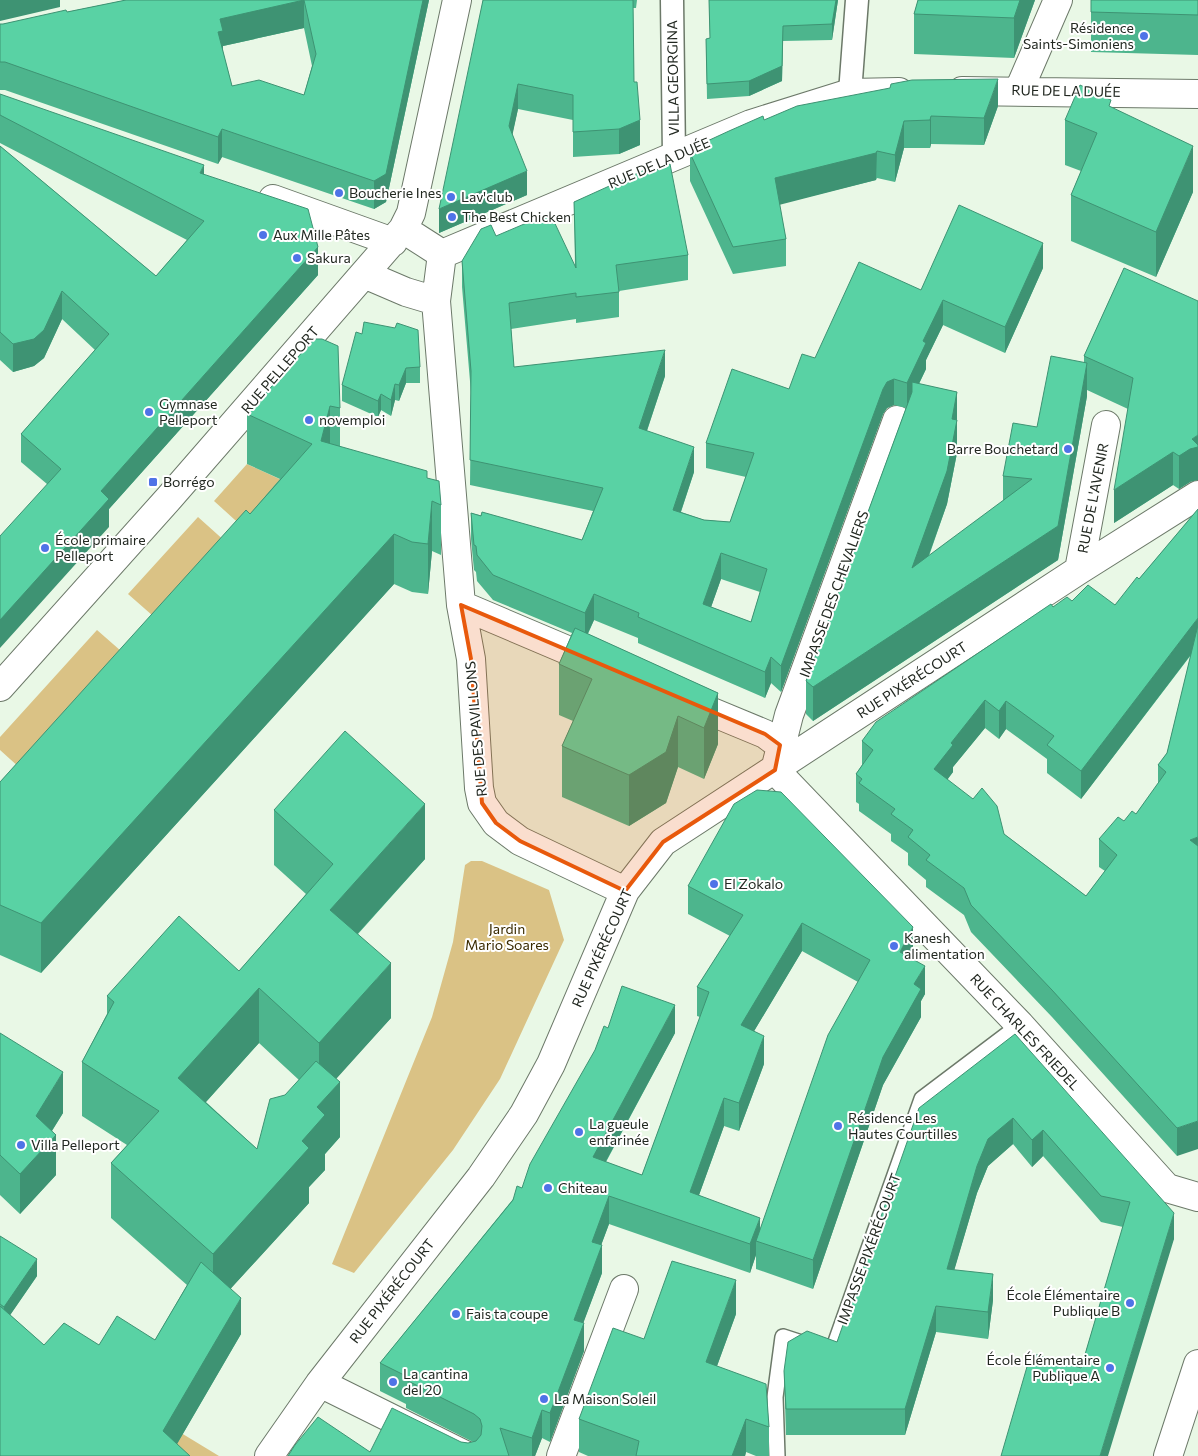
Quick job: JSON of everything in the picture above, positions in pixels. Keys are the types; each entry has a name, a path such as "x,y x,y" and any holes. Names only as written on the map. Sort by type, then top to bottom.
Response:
{"street":[{"name":"RUE PELLEPORT","path":"0,687 398,236 411,213 457,0"},
{"name":"VILLA GEORGINA","path":"672,0 674,156"},
{"path":"850,93 857,0"},
{"path":"1019,90 1058,0"},
{"name":"RUE DE LA DUÉE","path":"442,254 751,124 850,93 1019,90 1198,94"},
{"path":"252,192 398,236 442,254"},
{"name":"RUE DES PAVILLONS","path":"442,254 436,301 461,605 471,659 479,788 482,804 496,823 520,841 625,891"},
{"path":"364,274 406,292 436,301"},
{"name":"IMPASSE DES CHEVALIERS","path":"777,757 897,420"},
{"name":"RUE DE L'AVENIR","path":"1079,570 1106,425"},
{"name":"RUE PIXÉRÉCOURT","path":"269,1456 320,1383 481,1177 524,1114 551,1064 625,891 663,842 777,757 1198,495"},
{"path":"461,605 621,673"},
{"path":"657,688 765,734 777,757"},
{"name":"RUE CHARLES FRIEDEL","path":"777,757 1167,1188 1198,1197"},
{"path":"561,1456 624,1289"},
{"path":"1168,1456 1198,1364"},
{"path":"320,1383 467,1456"}],"lane":[{"name":"IMPASSE PIXÉRÉCOURT","path":"777,1456 776,1396 783,1337 832,1353 922,1099 1020,1025"}],"highlighted area":[{"path":"461,605 486,617 765,734 780,745 775,770 663,842 625,891 520,841 496,823 482,803 471,659"}],"green space":[{"path":"247,464 312,494 265,547 214,501"},
{"path":"198,517 246,560 177,637 128,594"},
{"path":"97,630 145,672 41,787 0,750 0,737"},
{"name":"Jardin Mario Soares","path":"471,861 482,861 549,890 564,940 500,1079 453,1150 354,1273 332,1264 432,1017 453,942 465,865"},
{"path":"163,1422 219,1456 177,1456"}],"building":[{"path":"126,0 304,0 423,0 386,174 374,181 222,129 218,137 5,62 0,62 0,24 66,10 67,12","holes":["304,0 316,54 304,95 259,80 232,86 218,32 223,31 220,19"]},
{"path":"483,0 633,0 634,82 637,82 640,120 619,129 573,132 573,95 518,84 509,126 527,171 439,209"},
{"path":"709,0 836,0 832,24 783,26 782,66 749,81 707,84 706,39 710,38"},
{"path":"918,0 1020,0 1014,18 914,14"},
{"path":"1091,0 1198,0 1198,15 1091,12"},
{"path":"998,79 984,118 931,116 930,120 904,121 895,155 877,151 876,153 775,178 786,239 733,247 690,153 704,147 703,143 763,116 764,120 797,106 890,88 891,84 912,80"},
{"path":"1080,85 1111,100 1109,106 1193,146 1156,232 1071,195 1097,133 1065,120"},
{"path":"0,94 204,165 200,173 308,209 318,247 101,491 109,499 0,620 0,536 61,469 21,434 109,334 62,291 44,330 34,339 13,344 0,332 0,146 156,276 204,221 0,115"},
{"path":"670,164 688,255 616,265 619,292 576,297 576,293 509,303 514,367 665,350 639,428 694,447 673,510 704,520 730,522 754,453 706,443 732,369 789,389 802,354 815,358 859,262 921,290 959,205 1043,243 1005,327 943,300 923,341 926,343 907,383 894,379 887,382 781,666 771,657 765,672 638,617 639,613 594,594 585,613 493,575 477,555 476,546 474,545 471,513 481,516 482,512 582,540 603,488 470,460 471,371 462,261 481,229 491,225 496,236 550,213 576,268 574,202 649,168 650,173","holes":["721,553 767,569 751,622 703,604"]},
{"path":"1124,268 1198,301 1198,435 1192,439 1198,447 1190,449 1179,456 1173,452 1114,490 1133,378 1084,356"},
{"path":"364,322 395,328 397,323 418,330 420,367 406,368 399,385 395,384 391,400 381,394 378,401 342,385 356,332 362,334"},
{"path":"314,339 322,339 338,346 340,408 330,406 321,441 427,471 427,478 439,481 441,505 432,501 428,544 412,542 394,534 41,923 0,905 0,782 246,510 250,514 312,444 247,414"},
{"path":"1051,356 1087,363 1058,526 813,687 806,681 912,392 912,382 957,392 952,419 957,420 947,471 912,568 1032,479 1003,476 1013,423 1037,427"},
{"path":"1198,509 1198,618 1081,771 1047,745 1054,736 1006,701 999,711 985,700 951,743 953,745 934,769 973,799 982,788 997,806 1004,834 1086,896 1117,855 1099,839 1118,817 1124,821 1132,811 1136,814 1166,772 1158,765 1167,753 1198,625 1198,837 1190,840 1198,846 1198,1121 1177,1128 1052,990 971,905 964,888 926,860 930,855 908,837 913,830 891,814 895,809 859,783 862,779 856,774 873,750 862,741 876,722 1051,604 1053,607 1067,597 1072,601 1088,585 1115,605 1137,577 1139,579"},
{"path":"575,628 718,693 704,728 678,716 666,752 629,775 562,746 592,679 559,664"},
{"path":"345,731 425,804 330,910 391,963 319,1043 259,988 178,1078 257,1149 270,1099 285,1095 316,1061 340,1082 317,1107 325,1115 302,1141 309,1148 213,1254 111,1163 159,1111 82,1062 114,1002 107,996 179,916 239,971 333,864 274,810"},
{"path":"757,790 781,792 913,927 900,952 925,966 914,984 921,989 883,1057 813,1260 756,1241 828,1035 870,960 802,923 741,1025 764,1036 739,1103 724,1098 690,1192 760,1218 750,1244 609,1196 592,1242 602,1245 574,1320 584,1323 550,1413 542,1410 532,1438 500,1428 509,1456 288,1456 318,1417 370,1452 392,1408 461,1442 476,1441 481,1435 482,1426 480,1419 474,1414 406,1380 408,1377 380,1363 513,1200 517,1186 522,1188 530,1164 595,1050 604,1026 608,1028 622,986 675,1005 593,1157 642,1175 709,992 697,987 743,915 688,886 734,804"},
{"path":"0,1033 63,1072 36,1116 56,1135 20,1174 0,1155"},
{"path":"1015,1034 1174,1213 1100,1456 1001,1456 1031,1353 1081,1368 1130,1202 1101,1196 1043,1130 1032,1140 1013,1118 988,1139 977,1166 947,1269 993,1274 988,1312 936,1306 905,1409 786,1409 784,1371 788,1342 807,1331 837,1342 919,1108"},
{"path":"0,1236 37,1259 4,1307 0,1304"},
{"path":"672,1261 736,1280 706,1362 766,1384 769,1427 746,1419 732,1456 636,1456 639,1441 579,1419 613,1328 644,1339"},
{"path":"201,1262 241,1298 163,1431 190,1456 0,1456 0,1306 44,1345 64,1323 99,1345 117,1316 155,1340"}],"place":[{"name":"Résidence Saints-Simoniens","path":"1144,36"},
{"name":"Boucherie Ines","path":"339,193"},
{"name":"Lav'club","path":"451,197"},
{"name":"The Best Chicken","path":"452,217"},
{"name":"Aux Mille Pâtes","path":"263,235"},
{"name":"Sakura","path":"297,258"},
{"name":"Gymnase Pelleport","path":"149,412"},
{"name":"novemploi","path":"309,420"},
{"name":"Barre Bouchetard","path":"1068,449"},
{"name":"Borrégo","path":"153,482"},
{"name":"École primaire Pelleport","path":"45,548"},
{"name":"El Zokalo","path":"714,884"},
{"name":"Kanesh alimentation","path":"894,946"},
{"name":"Résidence Les Hautes Courtilles","path":"838,1126"},
{"name":"La gueule enfarinée","path":"579,1132"},
{"name":"Villa Pelleport","path":"21,1145"},
{"name":"Chiteau","path":"548,1188"},
{"name":"École Élémentaire Publique B","path":"1130,1303"},
{"name":"Fais ta coupe","path":"456,1314"},
{"name":"École Élémentaire Publique A","path":"1110,1368"},
{"name":"La cantina del 20","path":"393,1382"},
{"name":"La Maison Soleil","path":"544,1399"}]}
